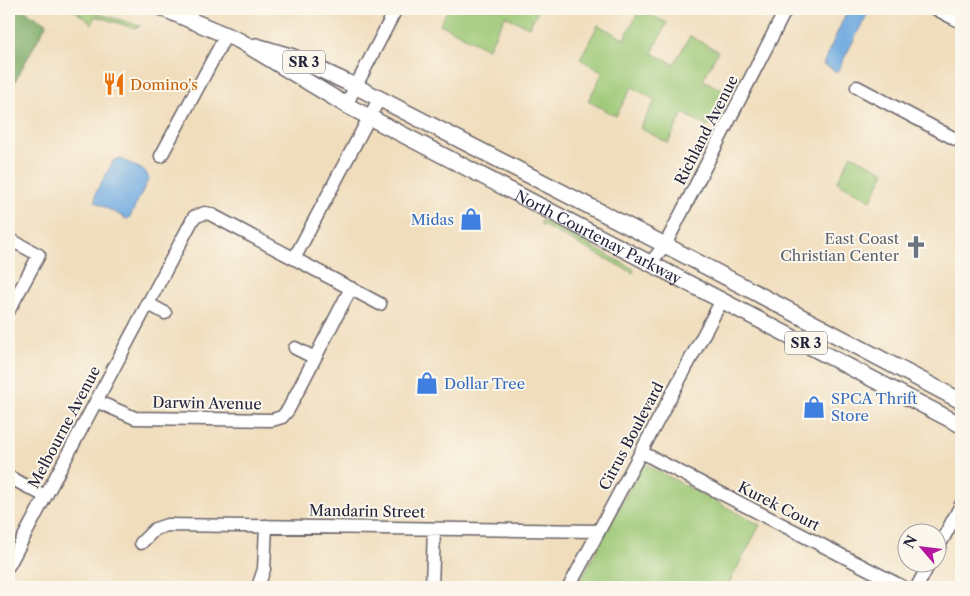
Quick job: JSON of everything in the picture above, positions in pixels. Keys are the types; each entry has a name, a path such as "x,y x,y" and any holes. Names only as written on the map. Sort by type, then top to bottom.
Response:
{"main road":[{"name":"North Courtenay Parkway","path":"164,9 240,41 292,57 355,86 665,245 961,402"},
{"name":"North Courtenay Parkway","path":"240,41 346,105 961,425"}],"street":[{"path":"346,105 396,9"},
{"name":"Richland Avenue","path":"650,262 665,245 786,9"},
{"path":"936,9 961,22"},
{"path":"161,156 226,35"},
{"path":"857,87 961,142"},
{"path":"379,99 294,257 380,304"},
{"name":"Melbourne Avenue","path":"9,565 189,222 198,214 210,214 294,257"},
{"path":"9,239 39,255 9,310"},
{"name":"Darwin Avenue","path":"96,401 135,418 272,420 282,417 288,410 352,288"},
{"name":"Citrus Boulevard","path":"569,587 722,300"},
{"path":"147,303 165,313"},
{"path":"296,348 315,358"},
{"name":"Kurek Court","path":"641,452 902,587"},
{"path":"9,477 45,496"},
{"path":"948,529 961,505"},
{"name":"Mandarin Street","path":"141,543 155,529 167,525 599,531"},
{"path":"258,587 264,569 266,526"},
{"path":"432,587 434,529"},
{"path":"919,587 925,574"}],"green space":[{"path":"15,9 21,9 47,23 9,92 9,20"},
{"path":"67,9 82,9 141,26 134,28 95,16 92,24 75,11"},
{"path":"448,9 539,9 529,27 505,16 488,49 440,24"},
{"path":"640,9 667,23 652,53 674,64 690,36 718,51 703,80 726,92 708,127 683,113 668,143 640,128 655,100 632,87 616,116 588,101 603,72 580,59 598,25 624,39"},
{"path":"851,155 885,172 871,200 837,182"},
{"path":"542,220 634,269 633,273 540,224"},
{"path":"643,463 760,525 727,587 577,587"}],"water":[{"path":"848,9 870,9 837,72 823,64"},
{"path":"121,159 145,171 149,178 130,217 127,219 95,202 96,192 114,160"}],"place":[{"name":"Domino's","path":"114,84"},
{"name":"Midas","path":"471,219"},
{"name":"East Coast Christian Center","path":"916,247"},
{"name":"Dollar Tree","path":"427,383"},
{"name":"SPCA Thrift Store","path":"814,407"}]}
